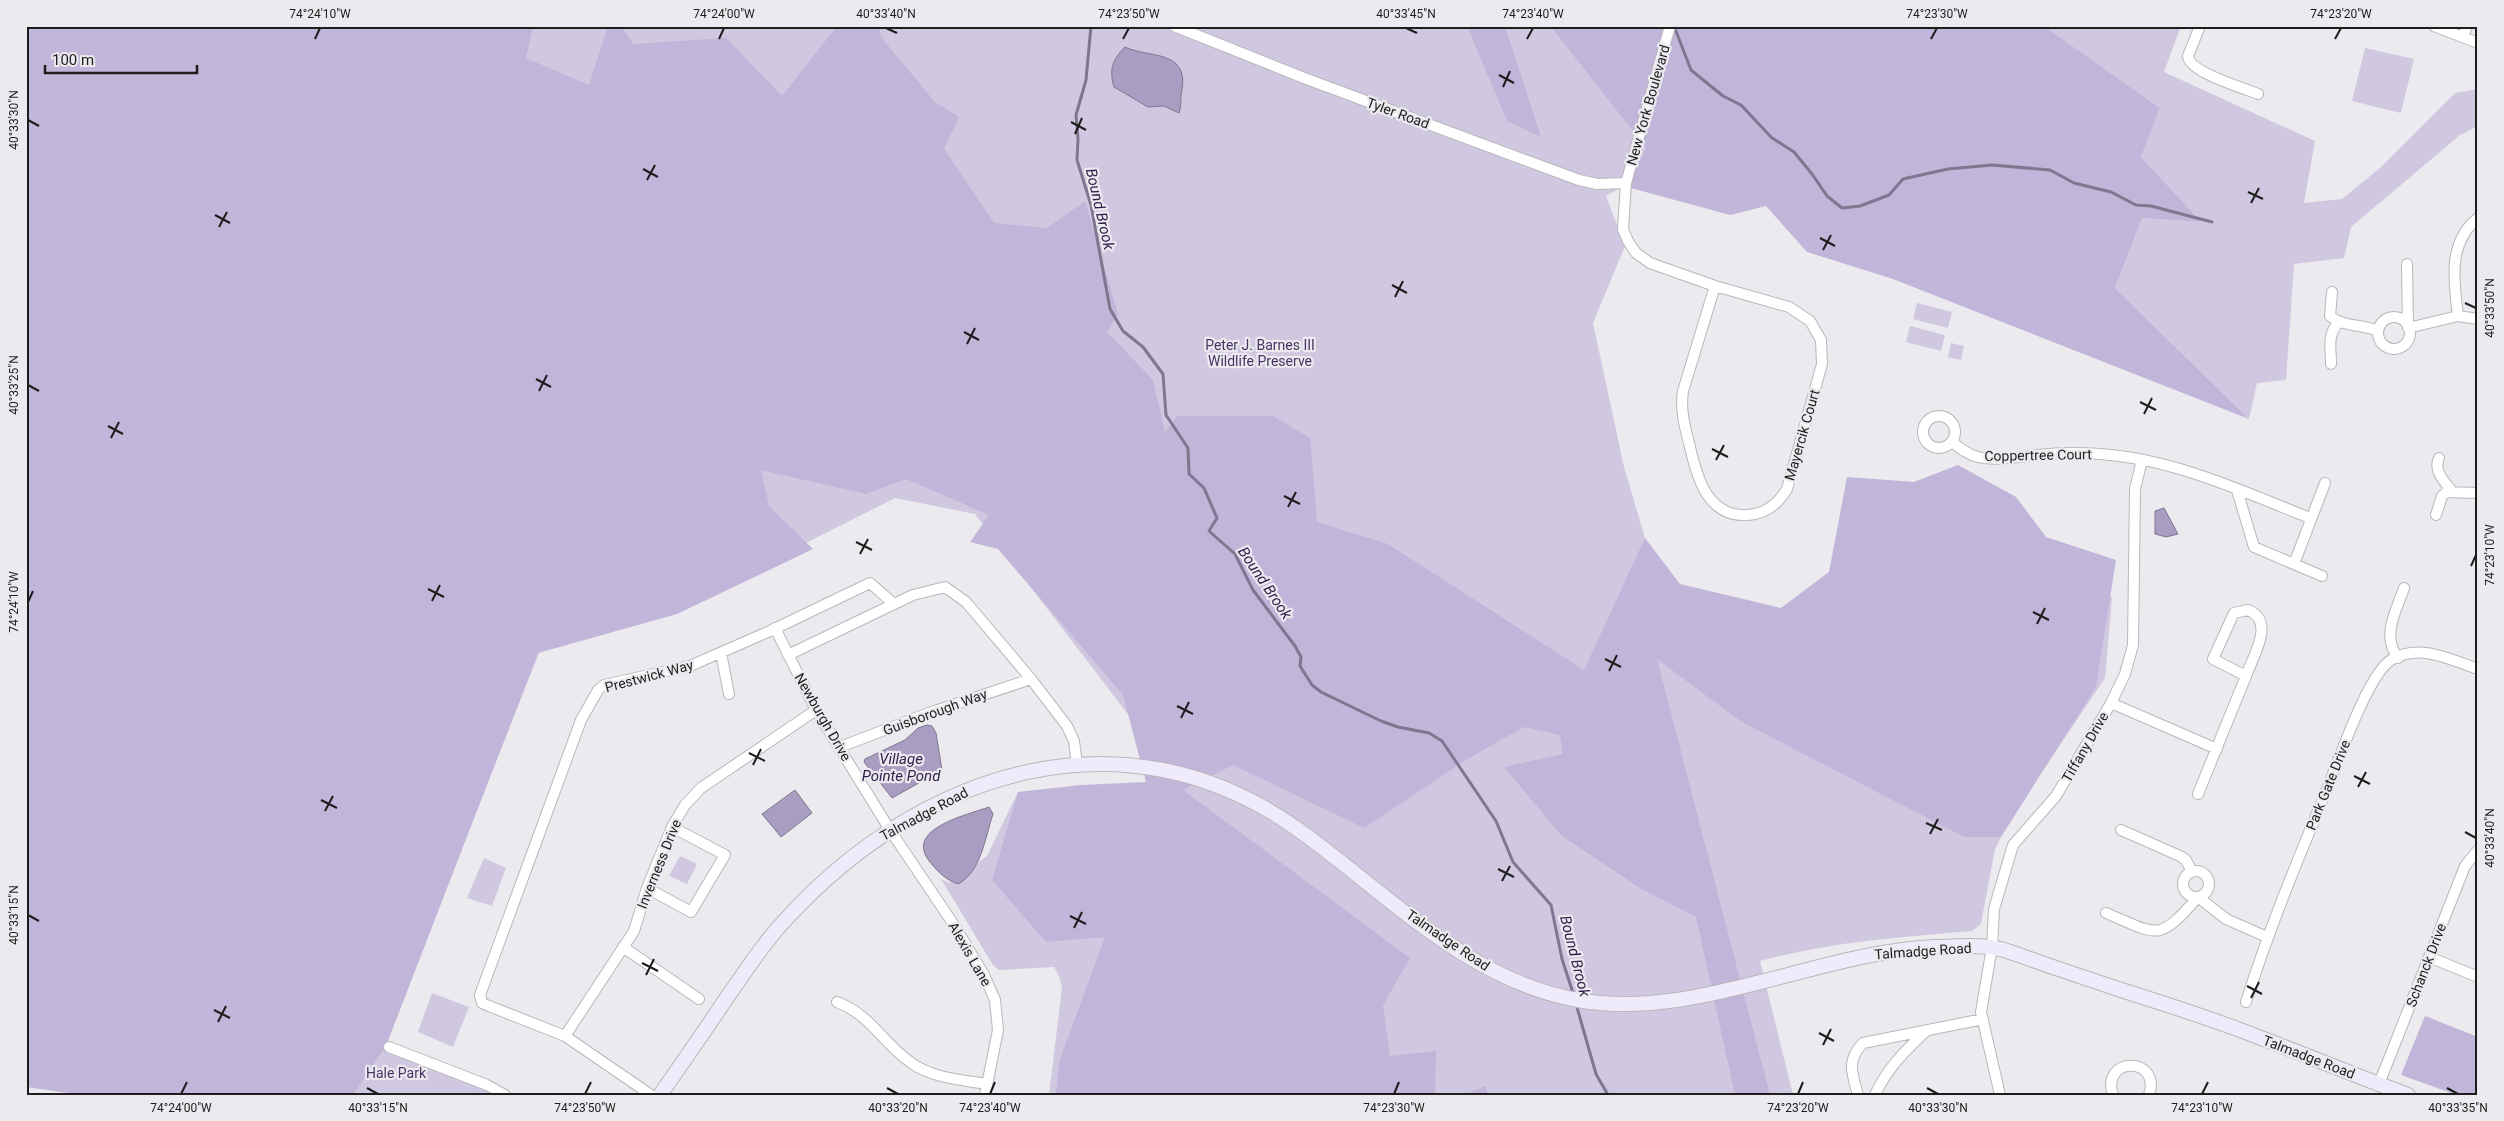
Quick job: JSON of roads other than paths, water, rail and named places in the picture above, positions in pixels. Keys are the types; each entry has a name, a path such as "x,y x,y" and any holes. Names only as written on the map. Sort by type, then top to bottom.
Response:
{"street":[{"name":"Tyler Road","path":"1174,26 1304,78 1579,180 1597,184 1626,183"},
{"name":"New York Boulevard","path":"1626,183 1670,26"},
{"path":"2200,26 2188,56 2190,65 2200,71 2258,94"},
{"path":"2434,26 2478,43"},
{"path":"2463,37 2467,26"},
{"name":"Mayercik Court","path":"1626,183 1623,229 1636,253 1650,263 1715,286 1789,307 1810,321 1821,340 1822,364 1787,489 1780,500 1760,514 1738,516 1714,504 1706,495 1697,475 1684,422 1681,402 1683,391 1715,286"},
{"path":"2458,316 2454,279 2456,254 2460,240 2470,225 2478,218"},
{"path":"2408,264 2408,328 2406,343 2392,349 2380,341 2378,330 2383,322 2392,317 2402,320 2408,328"},
{"path":"2332,292 2330,316 2338,323 2367,326 2378,330"},
{"path":"2408,328 2458,316 2478,319"},
{"path":"2331,364 2330,337 2332,330 2338,323"},
{"name":"Coppertree Court","path":"1952,442 1963,451 1979,457 2100,454 2142,460 2186,470 2310,518"},
{"path":"2439,458 2436,463 2439,474 2451,490"},
{"name":"Tiffany Drive","path":"2000,1095 1982,1012 1992,947 1994,908 2013,845 2056,796 2110,704 2125,674 2133,645 2134,489 2142,460"},
{"path":"2294,564 2325,482"},
{"path":"2236,490 2254,547 2322,576"},
{"path":"2436,515 2442,496 2451,490 2478,493"},
{"name":"Prestwick Way","path":"652,1095 565,1036 482,1003 480,996 581,720 598,690 604,685 690,666 870,583 894,604"},
{"path":"788,655 913,595 945,587 966,602 1031,679 1067,726 1074,741 1077,765"},
{"path":"2398,658 2393,651 2390,626 2404,588"},
{"path":"2198,794 2246,676 2263,629 2261,618 2256,613 2248,610 2234,613 2213,659 2246,676"},
{"name":"Newburgh Drive","path":"775,628 816,710 890,830"},
{"name":"Park Gate Drive","path":"2246,1002 2267,937 2355,718 2379,672 2390,661 2416,652 2429,653 2478,669"},
{"path":"721,653 729,694"},
{"name":"Guisborough Way","path":"840,747 929,713 1031,679"},
{"path":"2110,704 2217,749"},
{"name":"Inverness Drive","path":"565,1036 634,931 647,888 672,827 685,805 701,788 816,710"},
{"name":"Talmadge Road","path":"660,1095 760,951 784,921 830,876 890,830 942,800 972,788 1040,770 1077,765 1132,764 1163,769 1225,789 1260,805 1322,848 1454,948 1482,966 1534,989 1553,994 1586,1001 1626,1004 1648,1003 1732,988 1875,953 1932,947 1992,947 2236,1028 2408,1095"},
{"path":"647,888 691,912 725,855 672,827"},
{"name":"Alexis Lane","path":"890,830 956,928 984,975 995,1000 998,1030 986,1090"},
{"path":"2106,913 2150,931 2158,931 2170,927 2198,897 2205,893 2208,882 2204,875 2192,872 2186,860 2180,856 2121,830"},
{"name":"Schanck Drive","path":"2379,1084 2464,866 2478,850"},
{"path":"2192,872 2184,880 2184,889 2189,896 2198,897 2226,919 2267,937"},
{"path":"623,947 699,998"},
{"path":"2429,957 2478,977"},
{"path":"836,1002 865,1017 894,1049 911,1064 941,1076 986,1090"},
{"path":"1858,1095 1851,1066 1854,1052 1863,1043 1983,1019"},
{"path":"1876,1095 1883,1077 1903,1053 1927,1030"},
{"path":"389,1047 487,1085 505,1095"},
{"path":"2113,1095 2111,1089 2113,1076 2122,1067 2134,1066 2146,1071 2150,1076 2152,1089 2150,1095"}],"water":[{"path":"1125,47 1164,57 1173,61 1179,68 1182,77 1179,113 1164,106 1148,107 1114,87 1112,70 1114,61"},
{"path":"2164,508 2178,534 2166,537 2155,534 2155,511"},
{"name":"Village Pointe Pond","path":"927,725 932,726 936,733 942,770 892,798 864,762 865,759 905,740 918,728"},
{"path":"795,790 812,813 781,837 762,814"},
{"path":"989,807 993,814 981,854 966,879 958,884 942,875 930,862 924,850 925,841 931,832 941,825"}],"waterway":[{"name":"Bound Brook","path":"1091,26 1086,80 1076,115 1077,160 1091,205 1110,309 1123,331 1143,347 1163,374 1166,415 1188,448 1189,474 1204,488 1217,518 1209,531 1235,554 1253,590 1295,646 1301,657 1300,666 1312,685 1321,692 1381,721 1398,727 1429,733 1442,741 1496,821 1513,862 1551,905 1562,959 1573,993"},
{"path":"1674,26 1691,70 1723,96 1741,105 1772,138 1794,152 1827,196 1842,208 1860,206 1889,195 1903,179 1948,169 1992,165 2050,170 2074,183 2111,192 2136,205 2151,206 2212,222"},
{"name":"Bound Brook","path":"1576,1004 1596,1074 1608,1095"}],"park label":[{"name":"Peter J. Barnes III Wildlife Preserve","path":"1260,354"},
{"name":"Hale Park","path":"396,1073"}]}
